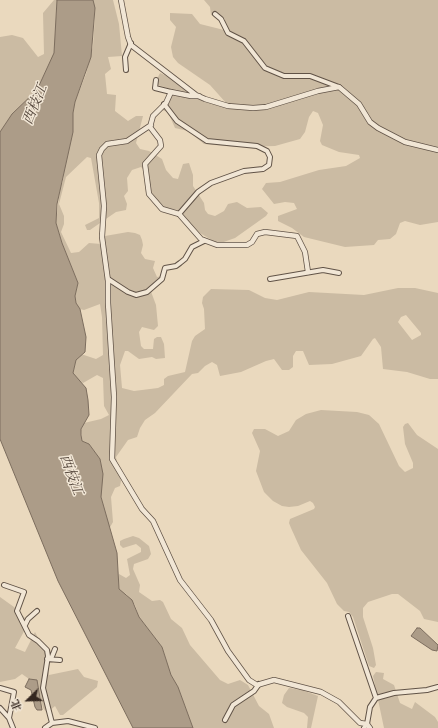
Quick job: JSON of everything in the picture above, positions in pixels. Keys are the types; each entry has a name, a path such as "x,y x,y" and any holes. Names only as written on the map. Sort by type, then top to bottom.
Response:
{"street":[{"path":"121,0 128,37 131,43 198,96"},
{"path":"215,14 221,20 228,33 244,42 265,68 284,76 310,76 338,87 359,104 370,122 378,128 405,142 438,150"},
{"path":"126,70 125,57 131,43"},
{"path":"156,80 155,88 190,96 198,96 228,106 253,108 266,107 318,91 338,87"},
{"path":"171,92 164,104 153,116 151,125 152,130 160,140 161,146 145,164 148,190 162,209 178,214 204,241 217,245 246,245 261,232 297,236 306,252 308,272"},
{"path":"164,104 177,121 207,141 257,146 267,151 270,157 269,165 263,169 244,171 211,183 198,192 178,214"},
{"path":"151,125 127,140 107,144 99,155 104,206 102,237 108,279 114,397 112,459 142,509 153,521 180,580 211,620 248,680 259,684 274,680 321,692 339,702 360,723 367,727 370,707 376,698 387,694 438,687"},
{"path":"108,279 128,292 136,295 147,292 162,279 165,268 176,266 185,259 192,247 204,241"},
{"path":"270,279 323,270 339,273"},
{"path":"4,585 24,592 17,611 25,625 28,635 38,641 47,650 49,659"},
{"path":"25,625 28,619 37,611"},
{"path":"348,616 376,698"},
{"path":"52,723 43,688 49,659 55,649"},
{"path":"49,659 60,660"},
{"path":"224,720 235,702 254,691 259,684"},
{"path":"0,688 14,692 9,718"},
{"path":"0,708 9,718 13,728"},
{"path":"45,728 52,723 76,722 95,728"}],"shaded area":[{"path":"54,0 57,0 55,53 37,90 12,114 0,132 0,37 12,35 23,38 38,57 44,54 43,13"},
{"path":"93,0 113,0 119,24 122,56 108,57 111,69 105,74 107,94 116,95 115,111 128,121 136,116 143,116 136,143 140,149 149,151 162,159 166,170 173,178 178,179 183,164 189,163 193,175 193,186 204,203 205,210 208,214 215,216 224,211 228,204 237,202 247,208 261,207 268,213 235,238 218,244 200,233 178,210 166,208 158,201 150,190 148,174 141,167 132,170 127,178 128,191 124,196 127,204 126,210 116,212 90,230 87,230 85,225 99,218 99,203 91,158 87,157 66,177 59,204 64,216 64,224 61,232 71,253 79,252 89,243 101,244 105,236 128,232 135,233 140,235 142,240 143,245 141,253 145,259 155,261 153,268 157,277 162,276 150,289 156,305 158,326 154,330 142,327 139,332 141,346 144,349 153,349 154,339 161,337 164,344 165,358 156,359 152,357 139,359 128,351 125,351 120,365 122,388 134,391 158,388 164,385 164,379 168,376 185,372 192,341 195,336 205,329 204,309 202,303 203,297 211,289 249,290 265,298 277,300 309,292 364,295 398,288 415,288 438,293 438,379 430,379 407,372 383,369 381,347 375,338 361,356 332,364 309,365 303,351 296,351 293,356 293,367 289,370 282,370 274,359 241,372 220,376 217,365 212,362 198,373 192,374 155,413 145,420 137,437 128,440 116,457 121,481 120,486 115,488 111,497 113,522 109,529 101,497 100,459 89,444 82,441 81,430 84,423 101,419 109,415 104,406 103,378 97,375 83,383 77,379 73,373 76,360 81,354 96,359 103,355 102,317 100,304 84,310 80,309 76,303 75,296 78,283 62,243 56,223 60,189 73,132 73,113 75,102 86,74 93,46 95,15","holes":["406,315 421,335 412,340 398,322 401,317"]},
{"path":"204,0 438,0 438,222 420,225 405,221 400,223 396,234 390,239 378,240 374,245 345,247 304,237 292,228 278,221 278,216 297,209 294,203 285,202 274,204 262,189 266,183 280,182 319,170 346,166 360,158 359,155 339,152 322,145 320,141 323,125 318,113 313,111 309,117 305,132 300,139 275,146 236,147 204,144 188,131 175,128 168,112 162,110 169,101 171,89 158,85 158,77 160,73 171,78 200,99 227,104 210,85 178,63 173,57 171,47 176,27 170,20 170,13 192,14 200,24 224,30 225,19 211,15 210,7"},
{"path":"321,410 357,412 369,415 379,424 399,466 405,472 413,468 413,463 405,444 403,427 405,424 408,423 417,435 438,449 438,622 424,619 420,611 398,594 392,594 368,602 363,608 363,617 373,648 376,665 374,668 369,666 353,617 349,612 344,611 337,604 327,583 301,550 289,523 290,519 314,509 315,507 313,503 310,501 298,506 289,507 282,506 273,501 264,492 256,471 260,451 252,433 254,429 265,429 278,436 289,431 296,420 306,414"},
{"path":"133,536 139,538 149,546 151,554 148,559 134,564 133,569 140,585 139,592 152,601 160,600 163,602 171,619 182,628 190,645 220,680 228,684 240,680 248,685 259,706 269,714 274,728 193,728 178,687 171,676 162,647 139,617 135,605 126,594 121,593 119,589 119,574 126,578 130,575 127,559 141,552 141,548 136,544 123,548 120,545 120,541"},
{"path":"0,597 14,607 29,622 15,648 25,652 35,632 46,653 49,675 78,669 84,677 98,681 97,687 63,715 60,715 55,706 47,713 43,708 37,682 22,674 15,679 0,682"},
{"path":"376,672 384,673 383,679 394,685 400,703 412,709 415,702 435,717 438,722 438,728 384,728 373,676"},
{"path":"289,688 302,690 318,696 311,728 307,728 308,717 304,713 287,707 282,703 284,695"}],"water":[{"name":"西枝江","path":"57,0 93,0 95,8 91,57 75,102 73,113 73,132 57,204 56,223 62,243 78,283 75,296 76,303 80,309 86,337 85,352 76,360 73,373 86,388 88,400 89,415 81,429 82,441 89,444 100,459 103,474 101,497 117,553 119,589 132,600 139,617 162,647 171,675 178,687 193,728 133,728 58,581 0,439 0,132 12,114 37,90 54,53"},
{"path":"417,628 420,628 438,645 437,651 432,650 411,636"},
{"path":"29,679 37,680 42,710 37,710 31,690 25,687"}]}
